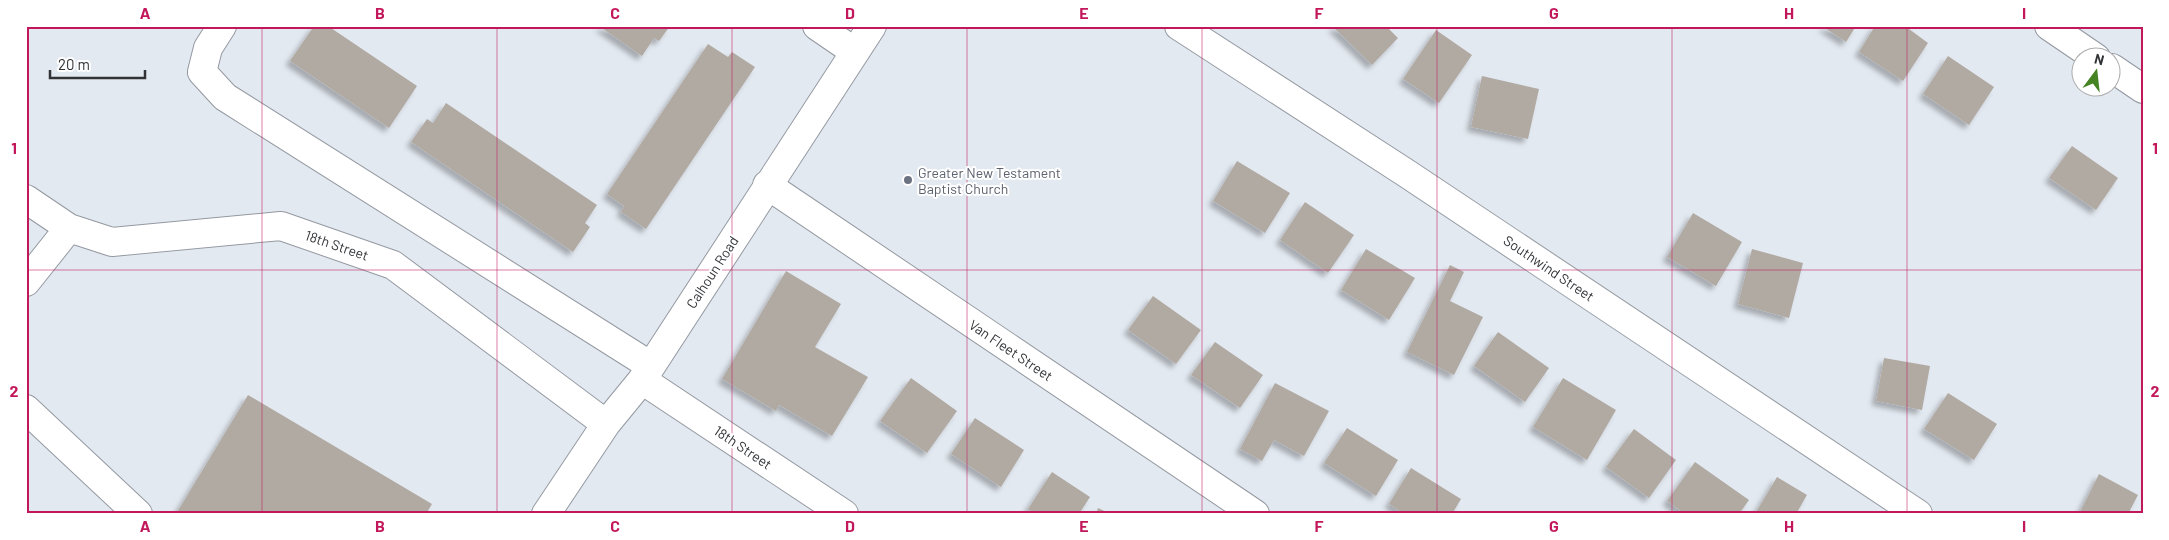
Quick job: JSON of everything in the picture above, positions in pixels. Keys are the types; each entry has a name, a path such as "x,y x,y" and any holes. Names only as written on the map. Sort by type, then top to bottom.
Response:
{"street":[{"name":"18th Street","path":"222,26 208,48 202,72 225,97 647,373 844,514"},
{"path":"817,26 855,52"},
{"name":"Calhoun Road","path":"546,514 606,424 647,373 872,26"},
{"name":"Southwind Street","path":"1179,26 1406,173 1918,514"},
{"path":"2049,26 2081,48"},
{"path":"2122,75 2143,89"},
{"name":"Van Fleet Street","path":"767,186 1255,514"},
{"name":"18th Street","path":"26,199 69,228 112,242 281,226 393,265 606,424"},
{"path":"26,282 69,228"},
{"path":"26,409 138,514"}],"building":[{"path":"314,26 328,26 417,86 389,128 290,61"},
{"path":"599,26 670,26 659,41 654,38 642,56"},
{"path":"1332,26 1386,26 1398,38 1372,65"},
{"path":"1822,26 1856,26 1846,42"},
{"path":"1875,26 1905,26 1928,43 1903,81 1859,52"},
{"path":"1436,30 1472,55 1439,103 1403,79"},
{"path":"708,44 728,57 732,52 755,67 646,229 621,212 624,206 607,194"},
{"path":"1948,56 1994,87 1969,125 1923,94"},
{"path":"1482,76 1539,89 1528,139 1471,127"},
{"path":"446,103 597,205 585,223 590,227 573,252 411,142 427,119 433,123"},
{"path":"2072,146 2118,178 2096,210 2049,178"},
{"path":"1237,161 1290,193 1265,233 1213,201"},
{"path":"1305,202 1354,235 1328,273 1280,240"},
{"path":"1693,213 1742,242 1716,286 1667,257"},
{"path":"1366,249 1415,278 1389,320 1341,290"},
{"path":"1752,249 1803,263 1789,318 1738,304"},
{"path":"1450,265 1464,272 1450,301 1483,317 1454,375 1407,352"},
{"path":"786,271 841,304 815,347 868,377 832,436 779,405 776,411 722,379"},
{"path":"1153,296 1201,330 1176,364 1128,330"},
{"path":"1498,332 1549,368 1525,402 1474,366"},
{"path":"1215,342 1263,375 1240,408 1191,375"},
{"path":"1884,358 1930,366 1922,410 1876,401"},
{"path":"911,378 957,411 927,453 880,421"},
{"path":"1563,378 1616,410 1587,460 1533,427"},
{"path":"1275,383 1329,411 1304,456 1274,440 1262,461 1240,449"},
{"path":"1948,393 1997,424 1974,460 1924,429"},
{"path":"248,395 432,504 426,514 176,514"},
{"path":"975,418 1024,450 1001,487 951,454"},
{"path":"1347,428 1398,460 1376,496 1324,463"},
{"path":"1634,429 1676,460 1649,498 1606,467"},
{"path":"1695,462 1749,500 1739,514 1685,514 1667,501"},
{"path":"1411,468 1461,499 1452,514 1404,514 1389,504"},
{"path":"1052,472 1090,497 1079,514 1035,514 1028,509"},
{"path":"2099,474 2138,495 2128,514 2079,514"},
{"path":"1777,477 1807,495 1796,514 1755,514"},
{"path":"1098,508 1111,514 1096,514"}],"place":[{"name":"Greater New Testament Baptist Church","path":"908,180"}]}
